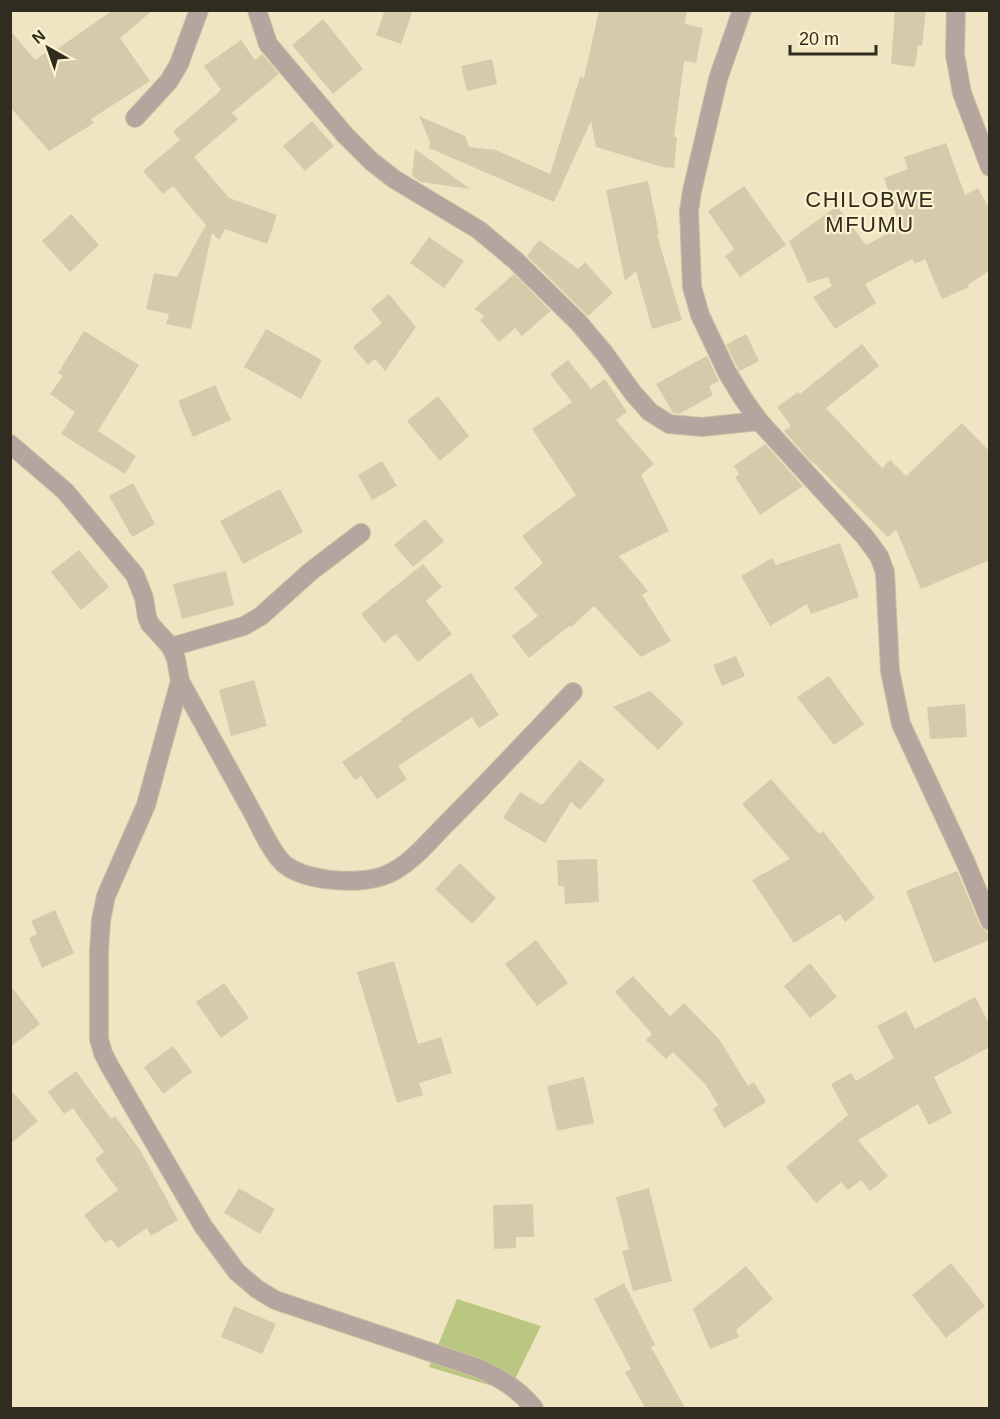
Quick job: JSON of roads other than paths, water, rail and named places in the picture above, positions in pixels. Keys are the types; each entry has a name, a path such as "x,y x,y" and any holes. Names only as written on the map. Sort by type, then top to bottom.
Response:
{"street":[{"path":"135,118 169,81 179,64 199,10"},
{"path":"257,10 268,44 345,135 371,161 394,179 479,230 508,253 579,323 650,412 669,424 702,427 759,421"},
{"path":"742,10 718,79 692,191 689,211 692,287 700,315 727,372 742,397 759,421 865,537 879,556 885,572 890,671 901,724 966,863 990,921"},
{"path":"956,10 955,55 962,93 990,167"},
{"path":"10,444 65,491 135,575 144,598 147,617 150,624 171,647 180,681 267,838 284,863 297,871 341,881 372,879 388,874 407,863 573,692"},
{"path":"171,647 244,626 261,616 310,572 361,532"},
{"path":"180,681 146,805 106,896 101,920 99,1039 106,1059 203,1226 237,1272 257,1289 275,1300 478,1368 500,1378 521,1393 534,1408"}],"district":[{"name":"CHILOBWE MFUMU","path":"870,212"}]}
